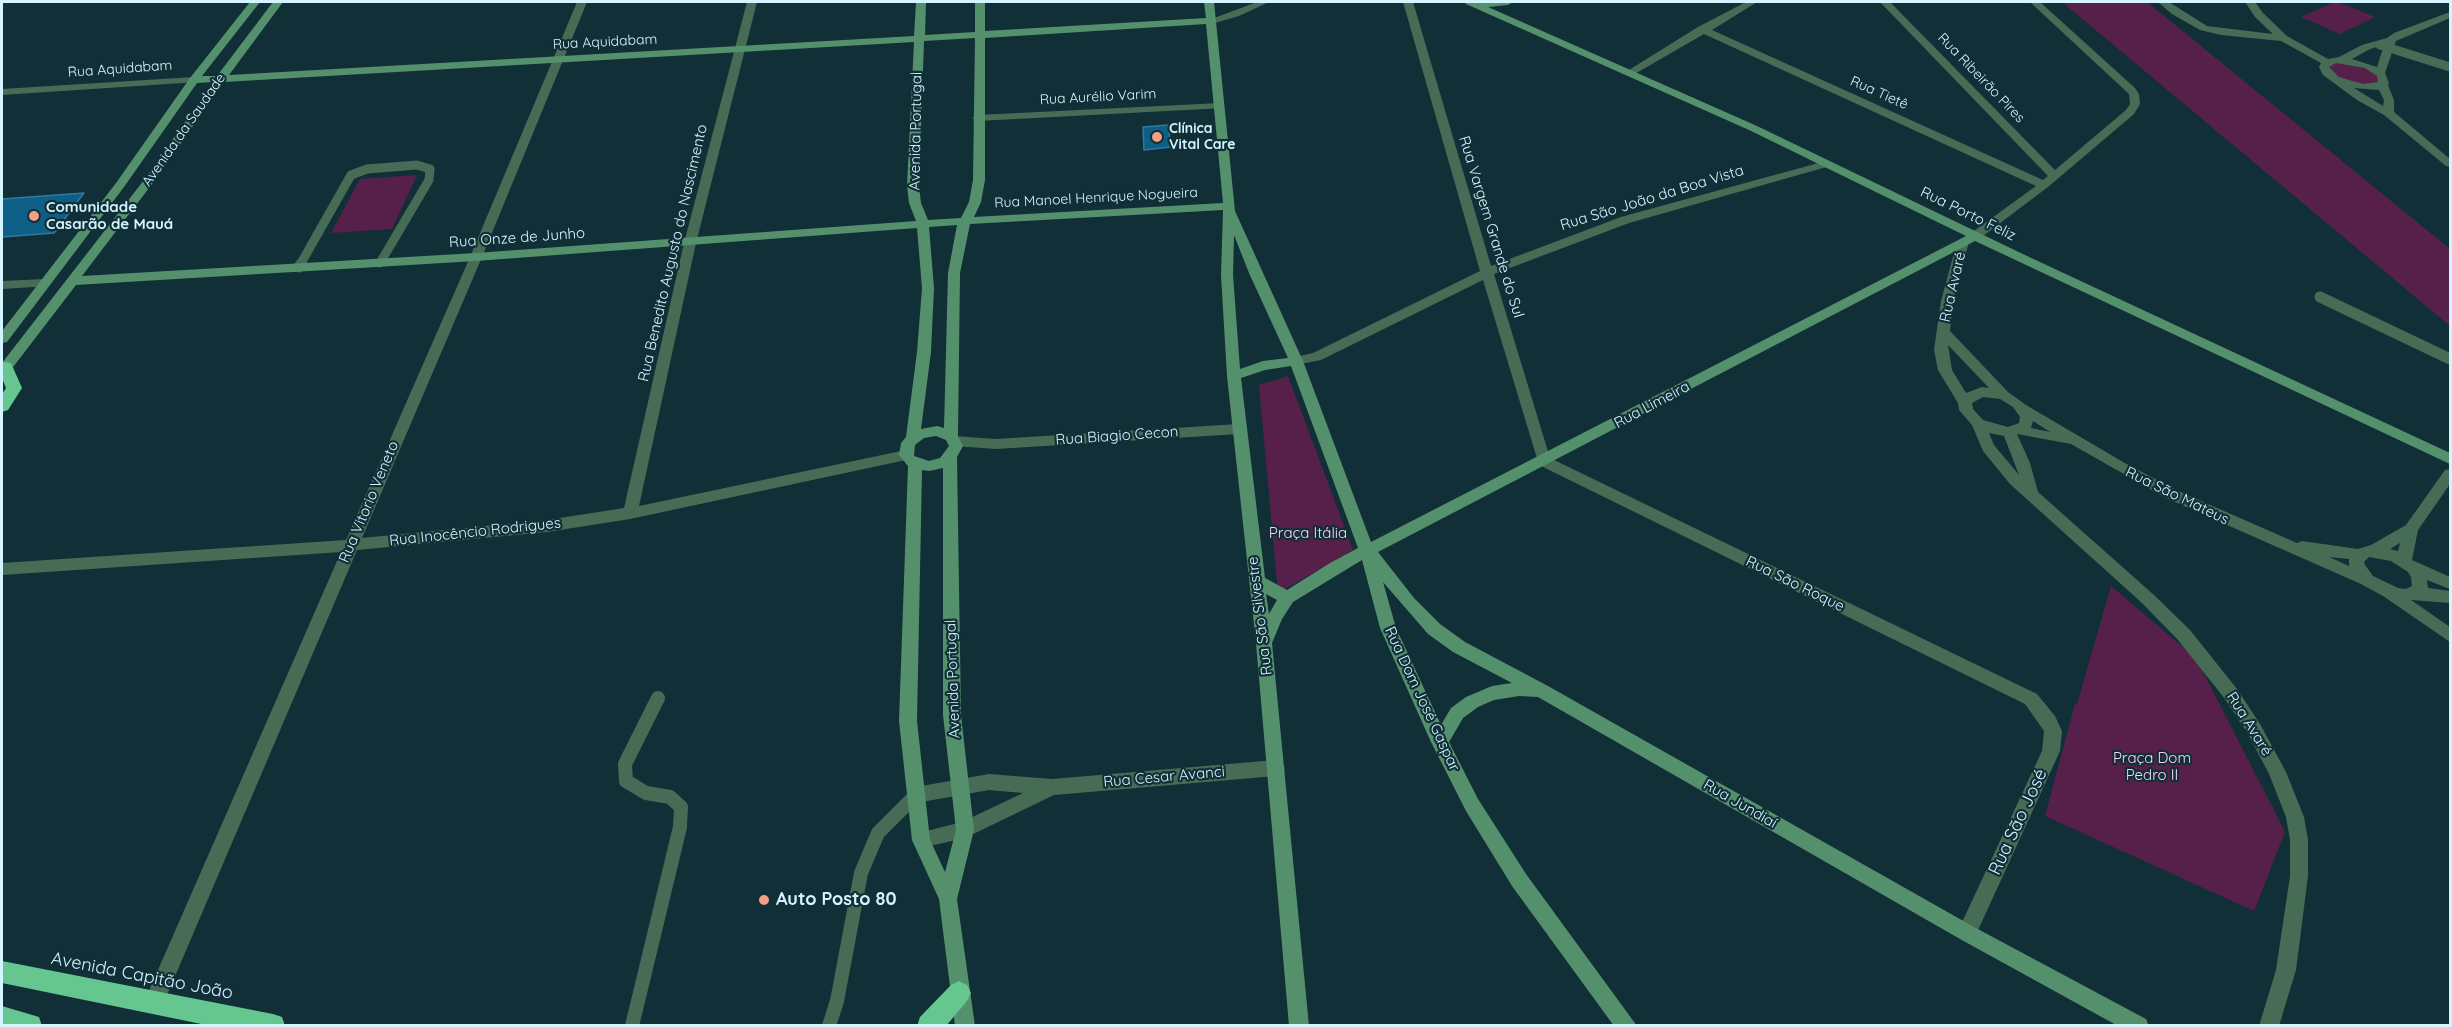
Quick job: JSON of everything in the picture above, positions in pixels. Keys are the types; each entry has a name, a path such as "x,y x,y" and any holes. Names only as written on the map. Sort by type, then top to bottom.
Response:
{"highway":[{"path":"2,406 14,388 3,370"},
{"name":"Avenida Capitão João","path":"2,972 273,1026"},
{"path":"929,1026 959,993"},
{"path":"2,1018 30,1026"}],"main road":[{"name":"Avenida da Saudade","path":"2,339 126,177 194,80 255,2"},
{"name":"Avenida da Saudade","path":"3,370 148,182 278,2"},
{"name":"Avenida Portugal","path":"913,438 927,317 928,288 923,224 913,186 921,2"},
{"name":"Avenida Portugal","path":"948,899 965,830 952,715 954,273 961,230 977,192 980,2"},
{"path":"1209,2 1229,206"},
{"path":"1473,3 1506,3 1514,22"},
{"name":"Rua Porto Feliz","path":"1473,3 1753,128 1969,239 2451,459"},
{"name":"Rua Aquidabam","path":"194,80 1211,21"},
{"name":"Rua Manoel Henrique Nogueira","path":"964,221 1229,206"},
{"name":"Rua Dom José Gaspar","path":"1229,206 1255,273 1296,362 1367,551 1388,628 1440,742 1472,805 1519,880 1627,1026"},
{"name":"Rua São Silvestre","path":"1229,206 1227,275 1234,376 1264,643 1299,1026"},
{"name":"Rua Onze de Junho","path":"71,281 690,243 964,221"},
{"name":"Rua Limeira","path":"1264,643 1275,617 1287,598 1307,584 1969,239"},
{"path":"1234,376 1263,366 1296,362"},
{"path":"937,431 952,447 937,465 910,460 908,443 920,434 937,431"},
{"name":"Avenida Portugal","path":"910,460 908,721 921,840 948,899 965,1026"},
{"name":"Rua Jundiaí","path":"1367,551 1408,602 1434,629 1459,647 1542,691 1967,933 2139,1026"},
{"path":"1256,582 1287,598"},
{"path":"1440,742 1457,713 1472,702 1492,693 1519,689 1542,691"}],"street":[{"name":"Rua Vitorio Veneto","path":"154,1002 476,257 582,2"},
{"name":"Rua Benedito Augusto do Nascimento","path":"630,513 690,243 752,2"},
{"path":"1211,21 1264,2"},
{"name":"Rua Vargem Grande do Sul","path":"1408,2 1454,164 1544,461"},
{"path":"1629,73 1752,2"},
{"name":"Rua Ribeirão Pires","path":"1885,2 2055,176"},
{"name":"Rua Limeira","path":"1969,239 2055,176 2130,112 2135,99 2131,90 2035,2"},
{"path":"2163,2 2191,22 2204,28 2221,32 2283,38"},
{"path":"2250,2 2259,15 2283,38 2327,62 2341,60 2377,44 2390,44"},
{"path":"2380,73 2390,44 2398,35 2451,15"},
{"name":"Rua Tietê","path":"1702,29 2044,185"},
{"path":"2341,60 2365,65 2380,73 2384,79 2382,85 2389,100 2388,113"},
{"path":"2327,62 2324,69 2335,79 2370,104 2388,113 2451,164"},
{"path":"2335,79 2362,87 2382,85"},
{"name":"Rua Aquidabam","path":"2,92 194,80"},
{"name":"Rua Aurélio Varim","path":"978,118 1220,106"},
{"name":"Rua São João da Boa Vista","path":"1296,362 1316,357 1488,272 1625,220 1826,164"},
{"name":"Rua Avaré","path":"1969,239 1950,287 1943,332 1942,362 1966,410 1978,423 1988,447 1998,461 2032,496 2148,599 2184,635 2231,694 2254,729 2277,772 2295,817 2299,840 2299,876 2286,970 2270,1026"},
{"path":"2,285 45,283"},
{"name":"Rua Avaré","path":"1943,332 2002,395 2024,409"},
{"path":"1965,404 1968,398 1982,392 2002,395"},
{"path":"2024,409 2028,421 2014,431 2032,496"},
{"name":"Rua São Mateus","path":"2024,409 2076,442 2171,494 2383,589"},
{"name":"Rua São Mateus","path":"1978,423 1999,431 2014,431 2076,442"},
{"name":"Rua Biagio Cecon","path":"952,447 1239,429"},
{"name":"Rua Inocêncio Rodrigues","path":"2,569 351,545 547,526 630,513 910,460"},
{"name":"Rua São Roque","path":"1544,461 2031,699 2043,710"},
{"path":"2367,580 2357,566 2356,560 2411,529 2451,474"},
{"path":"2411,529 2409,565 2421,583 2420,589 2415,593"},
{"name":"Rua São Mateus","path":"2281,544 2367,553 2409,565 2451,583"},
{"path":"2383,589 2398,594 2415,593 2451,597"},
{"path":"2383,589 2451,635"},
{"name":"Rua São José","path":"1967,933 2051,751 2053,731 2043,710"},
{"name":"Rua Cesar Avanci","path":"916,795 988,782 1052,787 1276,768"},
{"name":"Rua Cesar Avanci","path":"921,840 965,830 1052,787"}],"lane":[{"path":"2390,44 2451,67"},
{"path":"299,267 351,175 367,169 417,165 430,169 429,180 380,263"},
{"path":"2320,297 2451,359"},
{"path":"632,1026 680,827 681,807 670,797 646,793 626,781 625,764 658,698"},
{"path":"829,1026 837,1001 861,873 878,832 916,795"}],"green space":[{"path":"2062,2 2147,2 2450,249 2450,326"},
{"path":"2334,2 2375,17 2340,34 2301,17"},
{"path":"2333,62 2347,62 2375,71 2382,80 2372,86 2343,81 2328,68"},
{"path":"417,175 392,229 331,233 360,179"},
{"name":"Praça Itália","path":"1288,376 1353,550 1278,593 1259,385"},
{"name":"Praça Dom Pedro II","path":"2111,586 2196,658 2285,832 2254,911 2045,816 2075,704 2077,704"}],"building":[{"name":"Clínica Vital Care","path":"1168,125 1171,147 1144,150 1143,127"},
{"name":"Comunidade Casarão de Mauá","path":"84,193 54,233 2,237 2,199"}],"place":[{"name":"Clínica Vital Care","path":"1157,137"},
{"name":"Comunidade Casarão de Mauá","path":"34,216"},
{"name":"Auto Posto 80","path":"764,900"}]}
